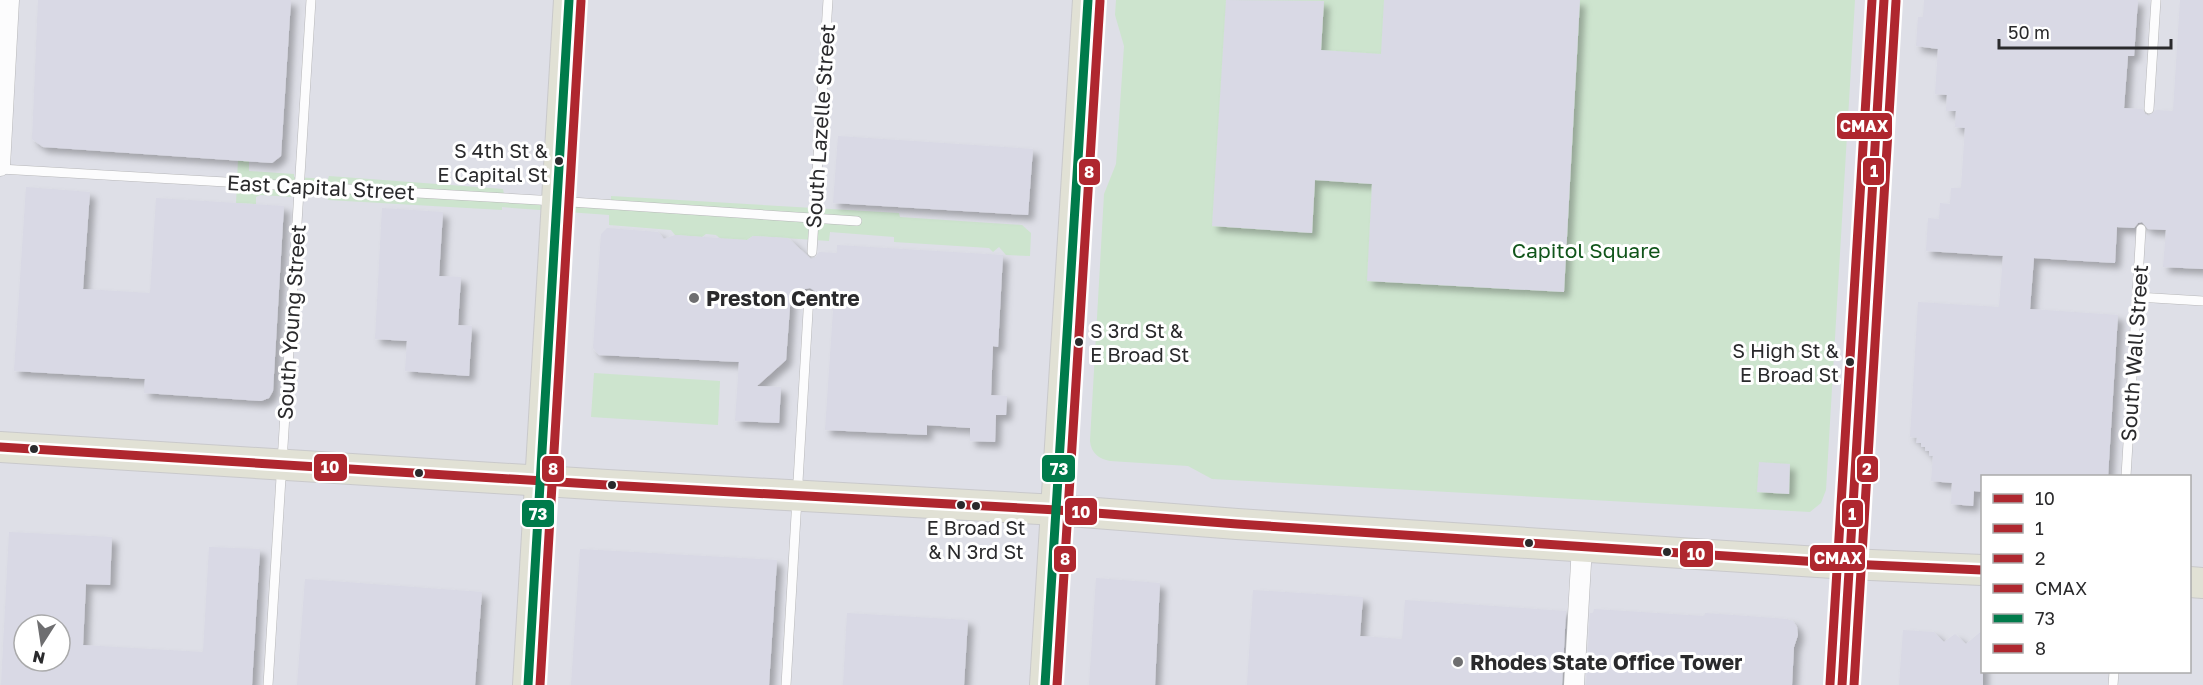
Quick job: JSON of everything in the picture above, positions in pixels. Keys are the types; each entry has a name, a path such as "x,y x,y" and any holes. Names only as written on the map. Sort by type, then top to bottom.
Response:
{"main road":[{"path":"528,685 569,0"},
{"path":"1045,685 1088,0"},
{"path":"1842,685 1884,0"},
{"path":"0,447 539,481 1057,510 1849,564 1981,570"}],"street":[{"path":"0,167 9,0"},
{"path":"1574,685 1582,546"}],"lane":[{"name":"South Young Street","path":"268,685 311,0"},
{"name":"South Lazelle Street","path":"812,252 828,0"},
{"path":"2149,109 2156,0"},
{"name":"East Capital Street","path":"0,167 857,221"},
{"name":"South Wall Street","path":"2126,475 2141,229"},
{"path":"786,685 809,295"},
{"path":"2137,297 2203,300"}],"shaded area":[{"path":"0,0 2203,0 2203,685 0,685"}],"green space":[{"name":"Capitol Square","path":"1116,0 1855,0 1826,490 1821,503 1810,512 1212,479 1188,466 1110,461 1099,457 1092,449 1090,441 1104,194 1116,164 1124,46 1115,15"},
{"path":"238,160 249,161 249,171 294,174 294,177 328,179 329,176 491,188 503,189 504,194 611,200 611,196 899,213 900,217 1022,225 1031,233 1030,256 1006,255 999,247 993,252 989,248 894,242 894,237 830,232 829,241 753,236 747,240 721,239 716,235 706,234 702,237 675,235 671,230 609,225 609,215 502,207 502,210 328,200 327,196 292,194 291,197 260,195 256,197 256,204 236,203"},
{"path":"594,373 720,381 718,425 591,417"}],"building":[{"path":"38,0 291,0 281,156 272,163 43,147 32,139"},
{"path":"1226,0 1324,1 1321,50 1381,54 1384,0 1580,0 1564,292 1367,281 1372,184 1315,180 1312,233 1212,226"},
{"path":"1924,0 2138,0 2134,56 2128,56 2124,108 2142,109 2149,116 2156,110 2173,111 2180,0 2203,0 2203,269 2163,267 2166,230 2148,229 2142,222 2134,228 2117,227 2115,263 2034,258 2030,309 2118,315 2108,475 1981,475 1981,492 1974,491 1973,506 1951,504 1952,483 1931,481 1933,456 1929,456 1929,451 1921,447 1921,443 1916,443 1917,438 1910,437 1918,302 1999,307 2003,256 1926,251 1928,218 1939,219 1940,203 1950,204 1951,188 1961,188 1965,128 1955,127 1956,111 1946,111 1947,95 1935,94 1938,49 1916,46 1918,17 1923,17"},
{"path":"838,136 1033,149 1028,215 833,203"},
{"path":"26,187 90,192 83,289 150,293 156,198 284,206 273,391 269,398 261,401 144,393 145,379 14,371"},
{"path":"382,208 443,212 439,276 461,277 458,325 472,326 469,376 405,371 407,341 375,339"},
{"name":"Preston Centre","path":"607,228 658,232 664,239 675,235 747,240 753,236 788,238 811,259 815,258 819,252 837,253 837,245 1003,255 998,347 993,346 991,395 1007,396 1006,415 996,415 995,442 970,441 970,428 927,425 927,435 825,430 834,296 816,295 815,291 810,288 805,289 802,294 791,294 786,360 757,386 781,387 779,423 735,421 739,362 599,355 593,348 601,234"},
{"path":"1759,462 1790,464 1789,494 1757,492"},
{"path":"9,532 112,537 110,585 86,584 83,645 203,652 209,547 260,549 252,685 1,685"},
{"path":"580,549 777,560 769,685 571,685"},
{"path":"1096,578 1160,583 1155,685 1089,685"},
{"path":"305,579 482,592 475,685 297,685"},
{"path":"1253,590 1363,597 1360,636 1402,639 1405,600 1566,611 1562,685 1247,685"},
{"path":"1594,609 1704,616 1705,613 1793,621 1798,635 1794,647 1792,685 1586,685 1590,613 1593,613"},
{"path":"847,613 968,620 964,685 843,685"},
{"path":"1903,630 1934,632 1944,642 1955,634 1966,644 1981,632 1983,685 1899,685"}],"transit line":[{"name":"73","path":"528,685 569,0"},
{"name":"73","path":"1045,685 1088,0"},
{"name":"CMAX","path":"1830,684 1872,0"},
{"name":"1","path":"1842,685 1884,0"},
{"name":"8","path":"540,685 581,1"},
{"name":"8","path":"1057,685 1100,1"},
{"name":"2","path":"1854,685 1896,1"},
{"name":"10","path":"0,447 607,485 1057,510 1849,564 1981,570"}],"place":[{"name":"S 4th St & E Capital St","path":"559,161"},
{"name":"Preston Centre","path":"694,298"},
{"name":"S 3rd St & E Broad St","path":"1079,342"},
{"name":"S High St & E Broad St","path":"1850,362"},
{"name":"E Broad St & N 3rd St","path":"976,506"},
{"name":"Rhodes State Office Tower","path":"1458,662"}]}
